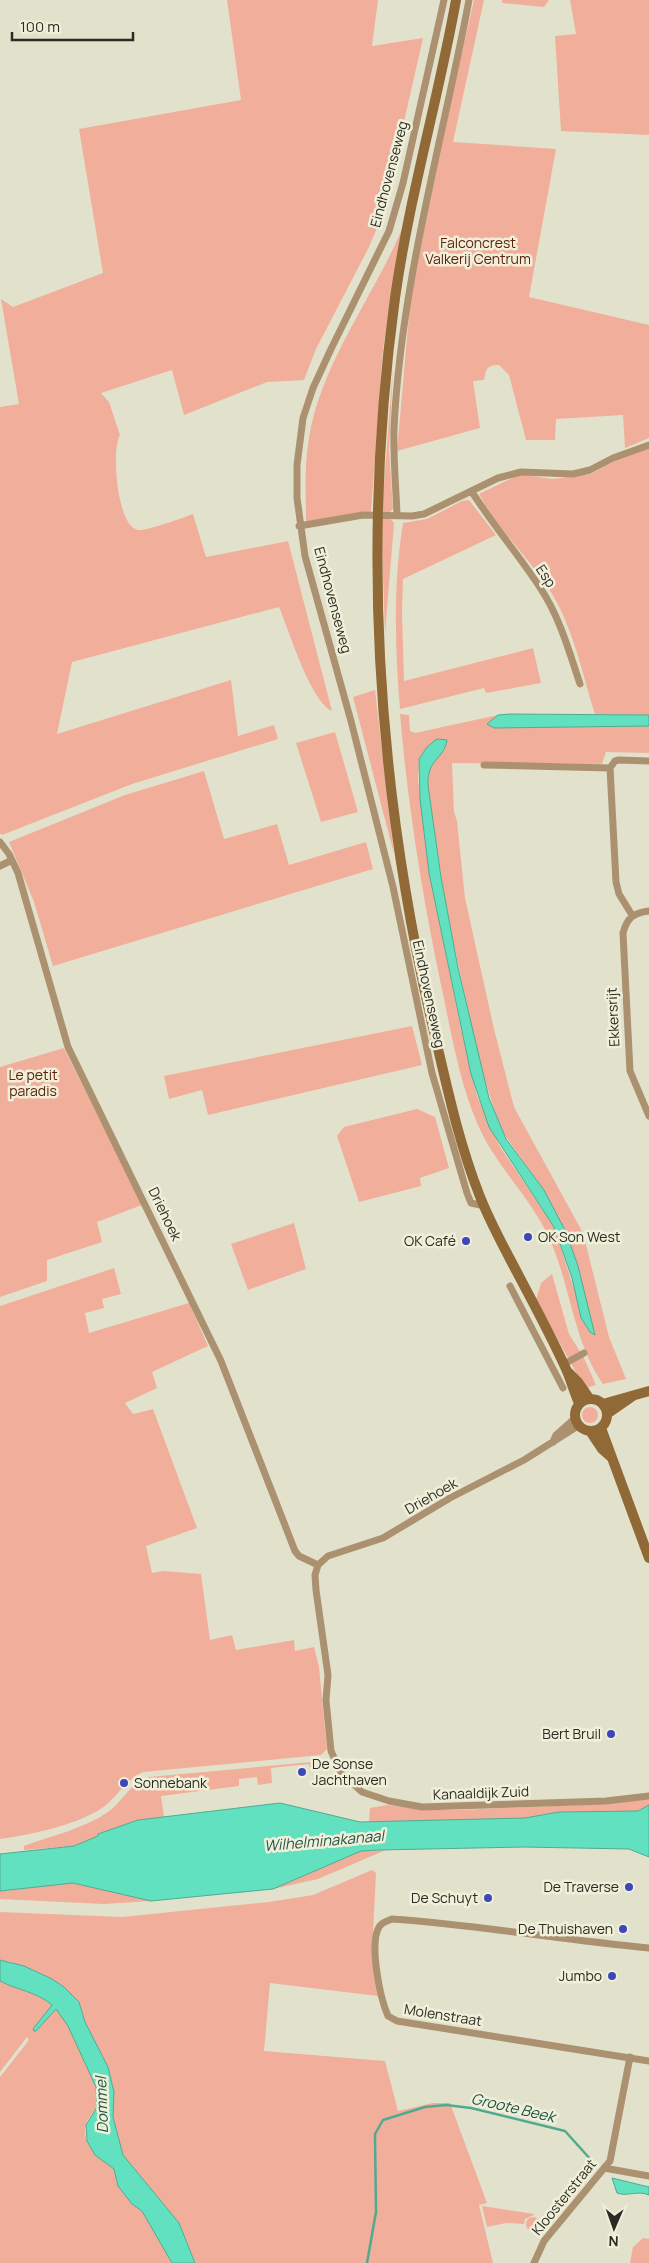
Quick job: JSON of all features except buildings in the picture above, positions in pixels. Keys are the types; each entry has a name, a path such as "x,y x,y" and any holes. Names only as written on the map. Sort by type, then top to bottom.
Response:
{"main road":[{"name":"Eindhovenseweg","path":"456,0 413,195 395,298 383,413 377,515 381,681 392,798 412,931 441,1060 468,1163 485,1206 548,1345 578,1382 584,1401"},
{"path":"649,1391 634,1395 605,1409 584,1401 574,1413 576,1422 596,1430 609,1446 611,1457 645,1543 649,1558"},
{"path":"596,1430 604,1424 605,1409"}],"street":[{"name":"Eindhovenseweg","path":"444,0 409,156 391,223 380,251 330,349 313,388 303,418 297,465 299,526 305,556 346,703 391,879 422,1031 447,1127 471,1203 485,1206"},
{"path":"397,516 394,429 408,294 418,235 469,0"},
{"path":"299,526 363,515 397,516 424,514 498,478 521,472 573,474 590,470 614,458 649,445"},
{"name":"Esp","path":"472,492 494,527 540,587 564,634 580,684"},
{"path":"649,761 619,760 615,761 610,768 616,882 619,894 632,915 649,911"},
{"path":"484,765 610,768"},
{"name":"Driehoek","path":"0,842 12,860 38,939 58,1016 72,1055 221,1361 299,1556 318,1565 328,1556 383,1538 450,1498 524,1460 553,1442 556,1434 576,1422"},
{"path":"0,866 12,860"},
{"name":"Ekkersrijt","path":"632,915 626,923 623,933 630,1071 649,1116"},
{"name":"Eindhovenseweg","path":"510,1286 548,1345 563,1388"},
{"path":"566,1368 584,1353"},
{"name":"Kanaaldijk Zuid","path":"318,1565 315,1575 316,1590 328,1675 326,1700 332,1757 345,1777 362,1792 388,1800 422,1806 606,1800 649,1796"},
{"name":"Molenstraat","path":"649,1948 566,1940 461,1924 392,1919 383,1922 378,1928 376,1938 376,1966 382,2004 388,2016 397,2021 649,2060"},
{"name":"Kloosterstraat","path":"534,2263 544,2241 610,2161 630,2057"},
{"path":"604,2168 649,2176"}],"green space":[{"path":"227,0 378,0 372,46 423,38 383,214 369,247 316,349 304,380 267,382 184,415 172,370 101,393 109,402 120,435 116,455 118,487 125,516 131,526 142,530 193,514 206,557 288,541 332,711 324,705 308,680 279,607 72,662 57,734 231,680 238,736 274,725 278,739 132,784 2,835 0,833 0,407 19,404 1,299 13,307 103,273 79,129 241,100"},
{"name":"Falconcrest Valkerij Centrum","path":"474,0 484,0 453,142 556,149 529,297 649,325 649,438 625,448 623,415 556,419 555,440 526,440 509,375 499,365 488,368 484,380 473,381 480,428 397,451 411,293 441,141"},
{"path":"502,0 549,0 544,7 502,3"},
{"path":"570,0 649,0 649,135 561,131 555,36 576,34"},
{"path":"402,229 383,349 371,512 306,522 306,459 315,410 336,357"},
{"path":"393,366 389,451 393,509 390,512 382,512"},
{"path":"649,448 649,715 595,714 571,634 557,603 541,577 486,507 479,494 516,476 525,475 553,479 591,474 620,458"},
{"path":"469,500 496,535 403,579 404,681 533,648 541,683 486,693 484,688 400,709 396,593 403,523 427,519 462,501"},
{"path":"381,518 390,518 394,523 385,634"},
{"path":"375,690 394,854 353,697"},
{"path":"400,714 409,715 410,731 415,733 498,715 487,724 495,728 649,726 649,753 606,752 602,764 452,763 454,812 457,821 465,898 494,1029 514,1107 583,1233 609,1337 626,1379 603,1384 594,1368 580,1335 559,1264 546,1231 486,1141 466,1093 457,1060 429,924 417,854","holes":["427,747 445,749 430,766 428,785 446,908 480,1065 501,1130 544,1190 566,1232 578,1266 594,1335 576,1295 554,1227 499,1145 477,1096 461,1029 429,873 418,780 419,759"]},
{"path":"335,732 358,812 321,822 296,743"},
{"path":"204,771 224,839 277,824 289,865 366,842 373,869 53,966 34,902 9,842 125,795"},
{"path":"412,1026 422,1065 208,1115 202,1090 169,1099 164,1076"},
{"name":"Le petit paradis","path":"64,1048 142,1205 97,1222 102,1242 47,1260 47,1281 0,1297 0,1067"},
{"path":"417,1109 435,1117 449,1168 420,1178 421,1186 359,1202 337,1136 344,1127"},
{"path":"294,1223 306,1269 248,1290 231,1244"},
{"path":"114,1268 121,1294 102,1299 104,1308 85,1313 89,1333 189,1303 208,1346 152,1372 157,1388 125,1403 133,1414 153,1409 197,1528 146,1546 152,1573 163,1571 201,1574 210,1640 232,1635 236,1650 294,1640 295,1651 314,1647 319,1667 327,1749 321,1755 143,1772 128,1783 106,1805 84,1818 55,1828 0,1839 0,1306"},
{"path":"552,1274 569,1334 584,1358 596,1385 589,1387 589,1390 579,1378 536,1300 541,1283"},
{"path":"587,1407 593,1407 598,1412 596,1421 587,1423 582,1418 582,1412"},
{"path":"323,1761 316,1763 316,1768 310,1768 309,1764 271,1768 272,1783 258,1785 257,1777 239,1779 239,1786 161,1796 164,1817 138,1820 74,1846 24,1850 24,1846 78,1828 98,1818 114,1808 136,1783 149,1777"},
{"path":"649,1798 649,1805 638,1811 559,1812 525,1818 369,1822 370,1808 387,1805 425,1810 458,1810 600,1804"},
{"path":"386,1850 318,1879 273,1889 361,1851"},
{"path":"372,1870 376,1873 372,1953 378,1996 270,1983 264,2051 385,2061 398,2111 433,2103 450,2103 487,2203 479,2205 493,2263 195,2263 179,2223 123,2155 113,2117 113,2087 108,2067 85,2022 79,2002 64,1987 52,1979 11,1962 0,1960 0,1912 122,1917 269,1902 313,1895"},
{"path":"73,1883 151,1901 104,1904 0,1899 0,1891"},
{"path":"0,1981 41,1997 53,2006 33,2029 34,2031 56,2009 62,2016 82,2053 97,2091 98,2100 95,2110 86,2124 86,2138 93,2150 114,2169 118,2186 132,2204 142,2211 172,2263 0,2263 0,2077 29,2040 27,2037 0,2072"},
{"path":"482,2206 534,2215 525,2219 524,2224 506,2223 487,2227"},
{"path":"530,2217 536,2217 540,2224 536,2231 530,2231 526,2227 526,2221"},
{"path":"643,2238 649,2239 649,2263 630,2263 633,2247"}],"water":[{"path":"498,715 649,715 649,726 494,728 487,724"},
{"path":"437,739 447,740 443,752 430,769 428,785 441,877 458,968 489,1098 506,1139 544,1190 566,1232 578,1266 595,1335 590,1332 581,1318 572,1278 554,1227 489,1127 471,1074 429,873 420,799 419,759 427,747"},
{"name":"Wilhelminakanaal","path":"280,1803 360,1822 525,1818 559,1812 638,1811 649,1805 649,1857 629,1849 524,1847 379,1850 361,1851 273,1889 151,1901 73,1883 0,1891 0,1854 74,1846 98,1836 98,1834 138,1820"},
{"name":"Dommel","path":"0,1960 24,1966 52,1979 64,1987 79,2002 85,2022 108,2067 114,2092 113,2117 123,2155 179,2223 195,2263 172,2263 142,2211 132,2204 118,2186 114,2169 95,2155 87,2141 86,2125 97,2107 96,2087 68,2026 56,2009 34,2031 33,2029 52,2005 40,1997 0,1981"},
{"path":"612,2178 649,2187 649,2195 617,2193"}],"waterway":[{"name":"Groote Beek","path":"367,2263 376,2212 375,2134 383,2120 425,2107 446,2105 471,2108 565,2131 592,2161"}],"place":[{"name":"OK Son West","path":"528,1237"},
{"name":"OK Café","path":"466,1241"},
{"name":"Bert Bruil","path":"611,1734"},
{"name":"De Sonse Jachthaven","path":"302,1772"},
{"name":"Sonnebank","path":"124,1783"},
{"name":"De Traverse","path":"629,1887"},
{"name":"De Schuyt","path":"488,1898"},
{"name":"De Thuishaven","path":"623,1929"},
{"name":"Jumbo","path":"612,1976"}]}
